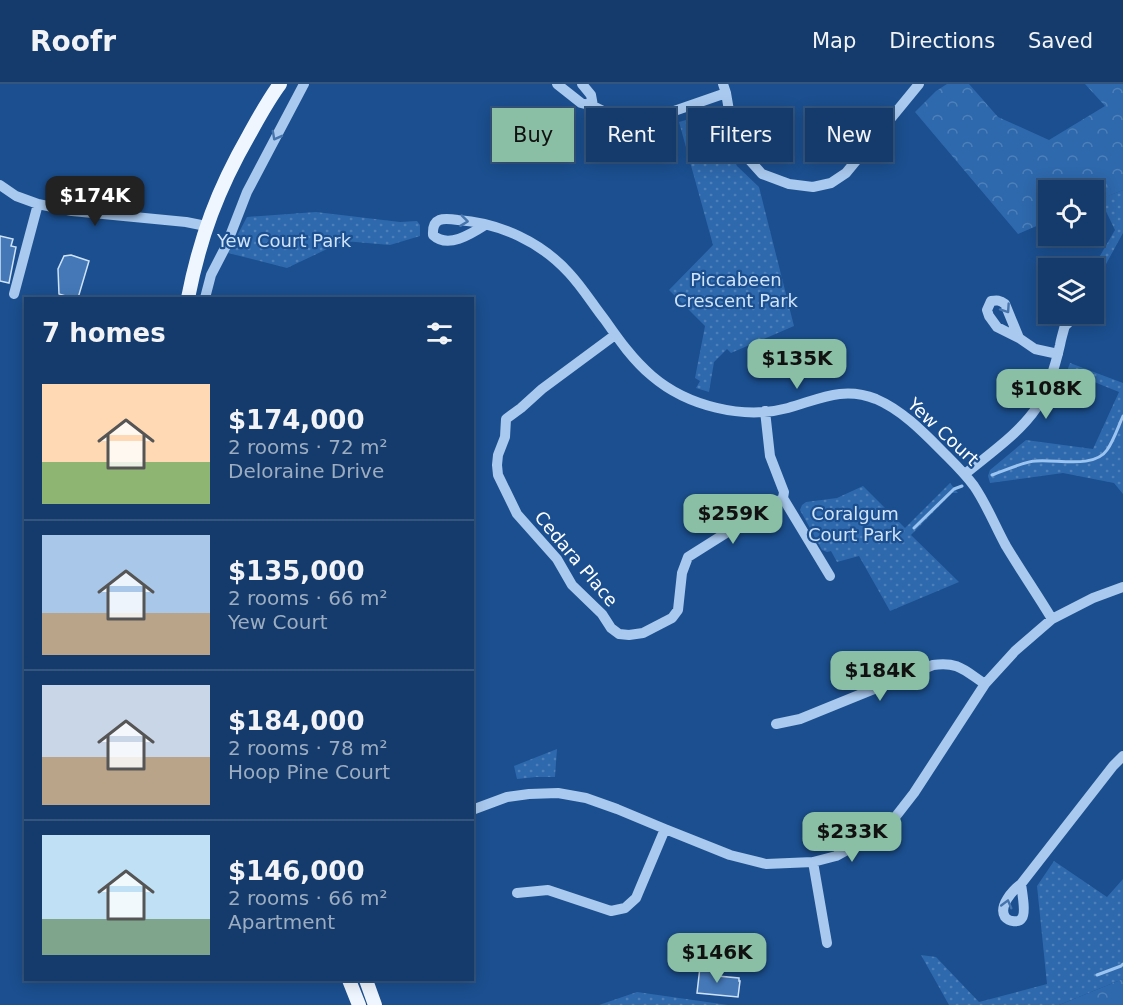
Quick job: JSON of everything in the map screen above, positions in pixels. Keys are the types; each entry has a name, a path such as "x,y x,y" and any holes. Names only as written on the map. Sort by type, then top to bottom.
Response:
{"main road":[{"path":"188,297 206,226 227,175 269,98 280,84"},
{"path":"349,981 359,1005"},
{"path":"366,981 375,1005"}],"street":[{"path":"205,297 211,275 226,246 247,192 304,84"},
{"path":"556,84 581,103 617,116 654,118 724,88 732,128 744,154 762,174 789,184 813,186 831,183 846,173 919,84"},
{"path":"582,84 591,95 593,106"},
{"path":"0,185 16,196 38,204 72,211 206,226"},
{"path":"14,294 38,204"},
{"name":"Yew Court","path":"485,225 518,235 555,259 576,282 626,349 652,376 684,396 703,404 731,410 765,411 787,408 844,393 876,399 903,415 965,474 974,486 1005,544 1053,619"},
{"path":"965,474 1016,431 1039,404 1050,382 1065,324"},
{"name":"Cedara Place","path":"615,335 506,419 505,437 497,465 498,475 517,514 557,559 572,585 602,614 611,628 619,634 643,633 672,618 678,610 682,573 688,557 783,498"},
{"path":"1019,338 1035,349 1058,354"},
{"path":"765,411 770,456 782,487 783,498 830,576"},
{"path":"474,809 507,797 558,793 586,798 730,855 766,864 813,862 836,855 867,839 893,820 914,794 985,684 1015,651 1053,619 1093,598 1123,587"},
{"path":"776,724 801,719 933,664 956,665 985,684"},
{"path":"1021,884 1123,756"},
{"path":"517,893 548,890 611,911 625,908 636,898 664,829"},
{"path":"813,862 827,943"}],"green space":[{"path":"947,84 969,84 998,117 1049,140 1105,106 1085,84 1123,84 1123,190 1104,198 1104,180 1038,180 1038,225 1018,234 915,112 936,91"},
{"name":"Piccabeen Crescent Park","path":"688,119 688,155 679,122"},
{"name":"Piccabeen Crescent Park","path":"690,162 735,162 759,187 794,326 731,353 727,349 714,362 709,392 696,388 700,381 695,378 705,326 669,290 713,245"},
{"path":"1123,190 1123,233 1104,268 1104,258 1099,258 1115,230 1104,207 1104,197"},
{"name":"Yew Court Park","path":"316,212 400,222 417,221 420,225 420,236 390,245 344,241 287,268 228,253 247,217"},
{"path":"1070,363 1123,383 1123,494 1114,483 1063,473 990,483 988,476 990,470 1026,440 1093,449 1119,392 1067,371"},
{"name":"Coralgum Court Park","path":"950,483 958,493 952,493 911,535 959,582 890,611 859,556 837,562 831,551 822,550 800,510 806,502 837,498 863,486 905,528"},
{"path":"557,749 555,777 517,779 514,766"},
{"path":"1054,861 1107,897 1123,879 1123,979 1059,1005 949,1005 921,955 936,957 979,1002 1047,984 1037,886"},
{"path":"1123,979 1123,1005 1059,1005"},
{"path":"637,992 728,1005 599,1005"}],"building":[{"path":"0,236 13,239 11,246 16,247 9,283 0,281"},
{"path":"71,255 89,261 78,297 59,294 58,269 64,256"},
{"path":"700,967 719,969 718,976 739,978 738,997 697,993"}],"waterway":[{"path":"992,475 1031,461 1074,462 1101,456 1114,438 1123,416"},
{"path":"914,528 954,489 962,486"},
{"path":"1097,975 1123,964"}]}
